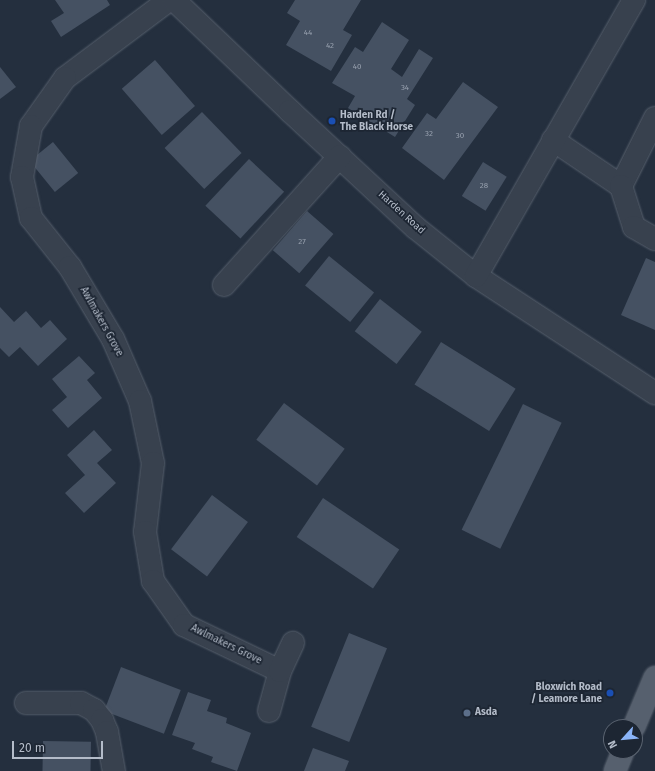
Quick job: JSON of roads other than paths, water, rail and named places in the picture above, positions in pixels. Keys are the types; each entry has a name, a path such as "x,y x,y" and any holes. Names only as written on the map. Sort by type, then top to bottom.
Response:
{"main road":[{"path":"637,719 655,677"},
{"path":"615,771 620,759"}],"street":[{"name":"Awlmakers Grove","path":"168,0 65,78 31,126 22,177 31,218 70,267 113,339 140,401 153,463 145,532 153,582 184,625 280,671"},
{"name":"Harden Road","path":"174,0 416,228 476,276 655,393"},
{"path":"476,276 633,1"},
{"path":"621,186 655,118"},
{"path":"553,140 621,186 634,227 655,239"},
{"path":"224,285 340,156"},
{"path":"269,711 280,671 293,643"},
{"path":"26,703 81,703 94,710 102,720 107,732 114,771"}],"place":[{"name":"Harden Rd / The Black Horse","path":"332,121"},
{"name":"Bloxwich Road / Leamore Lane","path":"610,693"},
{"name":"Asda","path":"467,713"}]}
